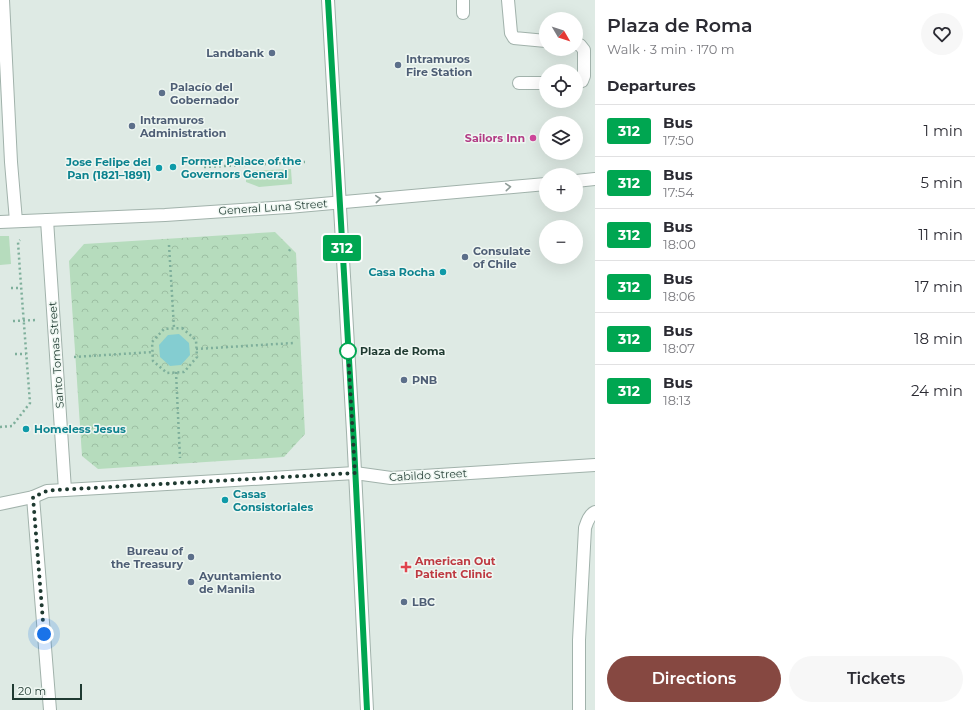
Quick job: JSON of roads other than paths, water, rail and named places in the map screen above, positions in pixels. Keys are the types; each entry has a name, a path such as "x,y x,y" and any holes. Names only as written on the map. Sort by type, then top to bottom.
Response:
{"street":[{"path":"3,0 11,162 16,221"},
{"path":"328,0 367,710"},
{"path":"462,0 463,14"},
{"path":"508,0 510,33 514,38 539,40"},
{"path":"583,49 583,78"},
{"path":"519,83 539,83"},
{"path":"583,180 595,179"},
{"name":"General Luna Street","path":"0,222 165,215 288,207 539,185"},
{"name":"Santo Tomas Street","path":"47,220 65,490"},
{"name":"Cabildo Street","path":"0,504 33,497 47,491 355,473 391,478 595,466"},
{"path":"33,497 50,710"},
{"path":"579,710 579,640 586,528 588,519 595,512"}],"water":[{"path":"179,334 189,343 190,355 181,365 170,366 160,357 159,345 168,335"}],"place":[{"name":"Landbank","path":"272,53"},
{"name":"Intramuros Fire Station","path":"398,65"},
{"name":"Palacío del Gobernador","path":"162,93"},
{"name":"Intramuros Administration","path":"132,126"},
{"name":"Sailors Inn","path":"533,138"},
{"name":"Former Palace of the Governors General","path":"173,167"},
{"name":"Jose Felipe del Pan (1821–1891)","path":"159,168"},
{"name":"Consulate of Chile","path":"465,257"},
{"name":"Casa Rocha","path":"443,272"},
{"name":"Plaza de Roma","path":"348,351"},
{"name":"PNB","path":"404,380"},
{"name":"Homeless Jesus","path":"26,429"},
{"name":"Casas Consistoriales","path":"225,500"},
{"name":"Bureau of the Treasury","path":"191,557"},
{"name":"American Out Patient Clinic","path":"406,567"},
{"name":"Ayuntamiento de Manila","path":"191,582"},
{"name":"LBC","path":"404,602"}]}
